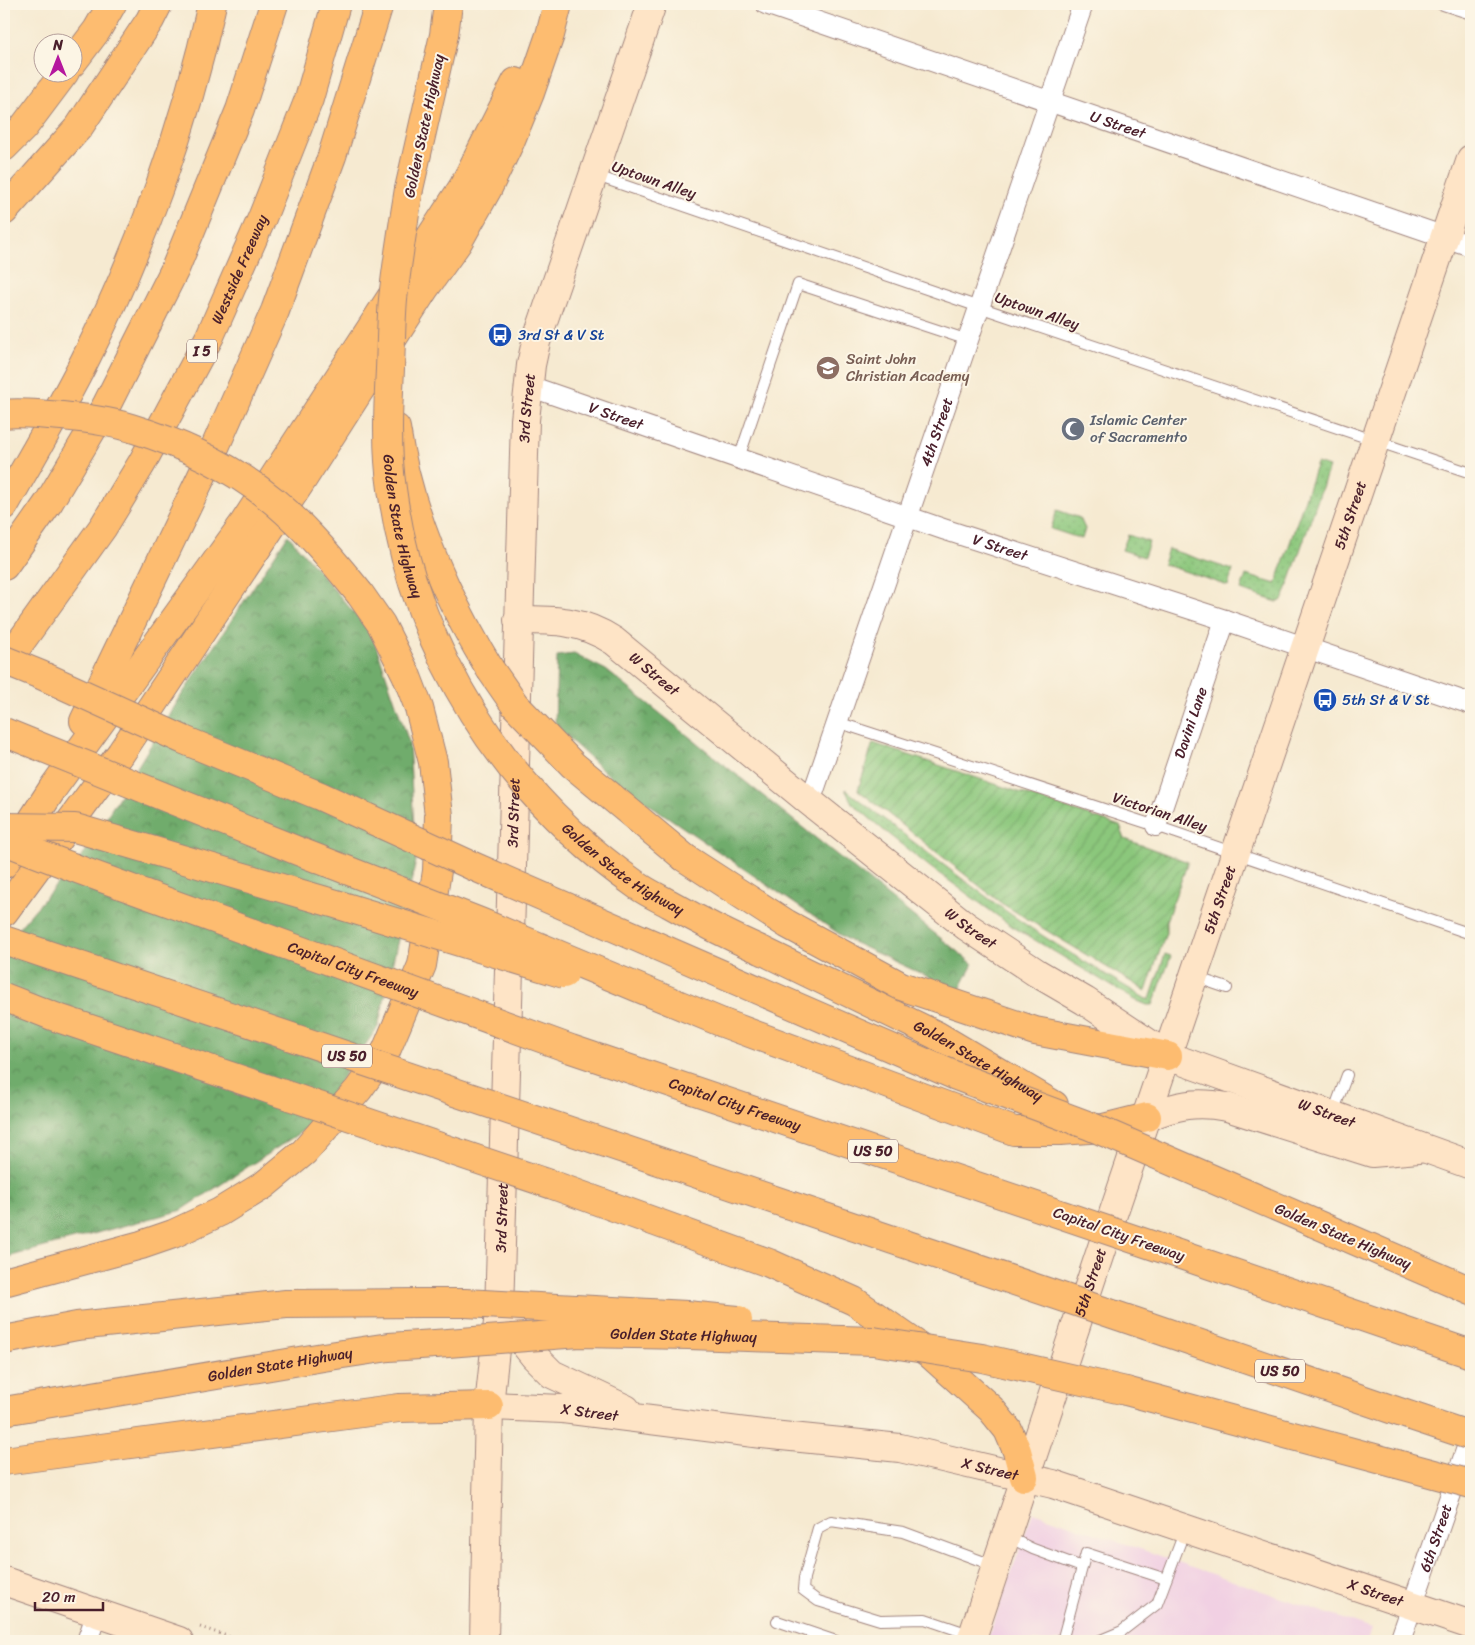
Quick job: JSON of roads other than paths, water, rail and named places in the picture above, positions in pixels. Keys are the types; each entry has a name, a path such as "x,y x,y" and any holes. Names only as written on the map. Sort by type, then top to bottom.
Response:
{"highway":[{"path":"82,50 97,30 112,4"},
{"path":"4,506 56,415 112,305 163,179 202,49 212,4"},
{"path":"4,566 50,502 106,406 175,269 240,110 274,4"},
{"name":"Westside Freeway","path":"4,666 103,527 142,463 210,336 262,218 309,99 336,4"},
{"path":"53,788 208,463 274,311 332,156 379,4"},
{"name":"Golden State Highway","path":"448,4 444,35 410,189 393,301 387,424 391,486 398,528 414,588 428,628 455,685 488,738 514,771 571,833 639,886 712,929 761,950 936,1035 1090,1126 1464,1288"},
{"path":"444,35 454,4"},
{"path":"4,864 53,788 244,523 463,187 519,76 543,4"},
{"path":"4,912 121,753 301,482 425,288 458,242 487,190 510,142 533,85 558,4"},
{"path":"4,211 79,127 154,12"},
{"path":"4,147 24,128 58,82"},
{"path":"389,384 398,447 415,511 438,572 467,631 515,705 573,765 685,858 787,924 901,986 1035,1031 1168,1056"},
{"path":"4,414 74,417 130,427 189,449 235,473 275,502 318,543 360,594 381,624 406,674 419,708 432,762 439,816 437,871 422,965 386,1051 358,1090 304,1152 264,1185 220,1212 174,1234 141,1245 4,1282"},
{"path":"4,660 42,675 184,740 320,796 475,866 956,1076 1090,1126"},
{"path":"4,732 298,852 489,926 723,1023 1014,1131 1060,1131 1103,1128 1147,1117"},
{"path":"4,827 76,828 336,904 723,1023"},
{"name":"Capital City Freeway","path":"4,841 571,1049 1471,1354"},
{"name":"US 50","path":"4,940 1471,1436"},
{"path":"4,997 55,1017 553,1185 769,1263 854,1301 930,1354 991,1409 1011,1436 1024,1477"},
{"path":"4,1340 77,1326 286,1304 465,1303 687,1315 748,1321 873,1341"},
{"name":"Golden State Highway","path":"4,1411 388,1347 579,1333 873,1341 982,1358 1126,1391 1471,1484"},
{"path":"4,1461 399,1408 489,1406"}],"street":[{"name":"3rd Street","path":"484,1641 489,1406 499,1312 525,420 536,342 652,4"},
{"name":"U Street","path":"766,4 1471,246"},
{"name":"4th Street","path":"810,802 1083,4"},
{"name":"5th Street","path":"972,1638 1024,1477 1471,159"},
{"name":"V Street","path":"529,386 908,517 1225,620 1471,704"},
{"name":"W Street","path":"518,620 551,620 576,623 601,632 966,926 1168,1056 1471,1165"},
{"name":"Davini Lane","path":"1156,826 1225,620"},
{"path":"1147,1117 1184,1105 1206,1103 1227,1107 1372,1153 1427,1148"},
{"path":"499,1312 534,1356 552,1374 647,1418"},
{"name":"X Street","path":"489,1406 563,1409 647,1418 762,1434 900,1448 1053,1484 1471,1625"},
{"name":"6th Street","path":"1400,1641 1471,1436"},
{"path":"4,1581 179,1641"},
{"path":"87,1641 97,1612"}],"lane":[{"path":"1440,4 1471,14"},
{"name":"Uptown Alley","path":"593,175 979,308 1471,473"},
{"path":"739,458 798,284 968,340"},
{"name":"Victorian Alley","path":"838,722 1156,826 1471,934"},
{"path":"1194,977 1227,988"},
{"path":"1333,1114 1347,1075"},
{"path":"972,1638 925,1619 880,1620 818,1601 803,1590 804,1578 818,1528 831,1521 903,1532 995,1566"},
{"path":"1098,1641 1122,1631 1157,1604 1186,1529"},
{"path":"1005,1536 1033,1549 1082,1567"},
{"path":"1063,1641 1086,1554 1166,1579"},
{"path":"777,1621 836,1641"}],"place":[{"name":"3rd St & V St","path":"500,335"},
{"name":"Saint John Christian Academy","path":"828,368"},
{"name":"Islamic Center of Sacramento","path":"1073,429"},
{"name":"5th St & V St","path":"1325,700"}]}
